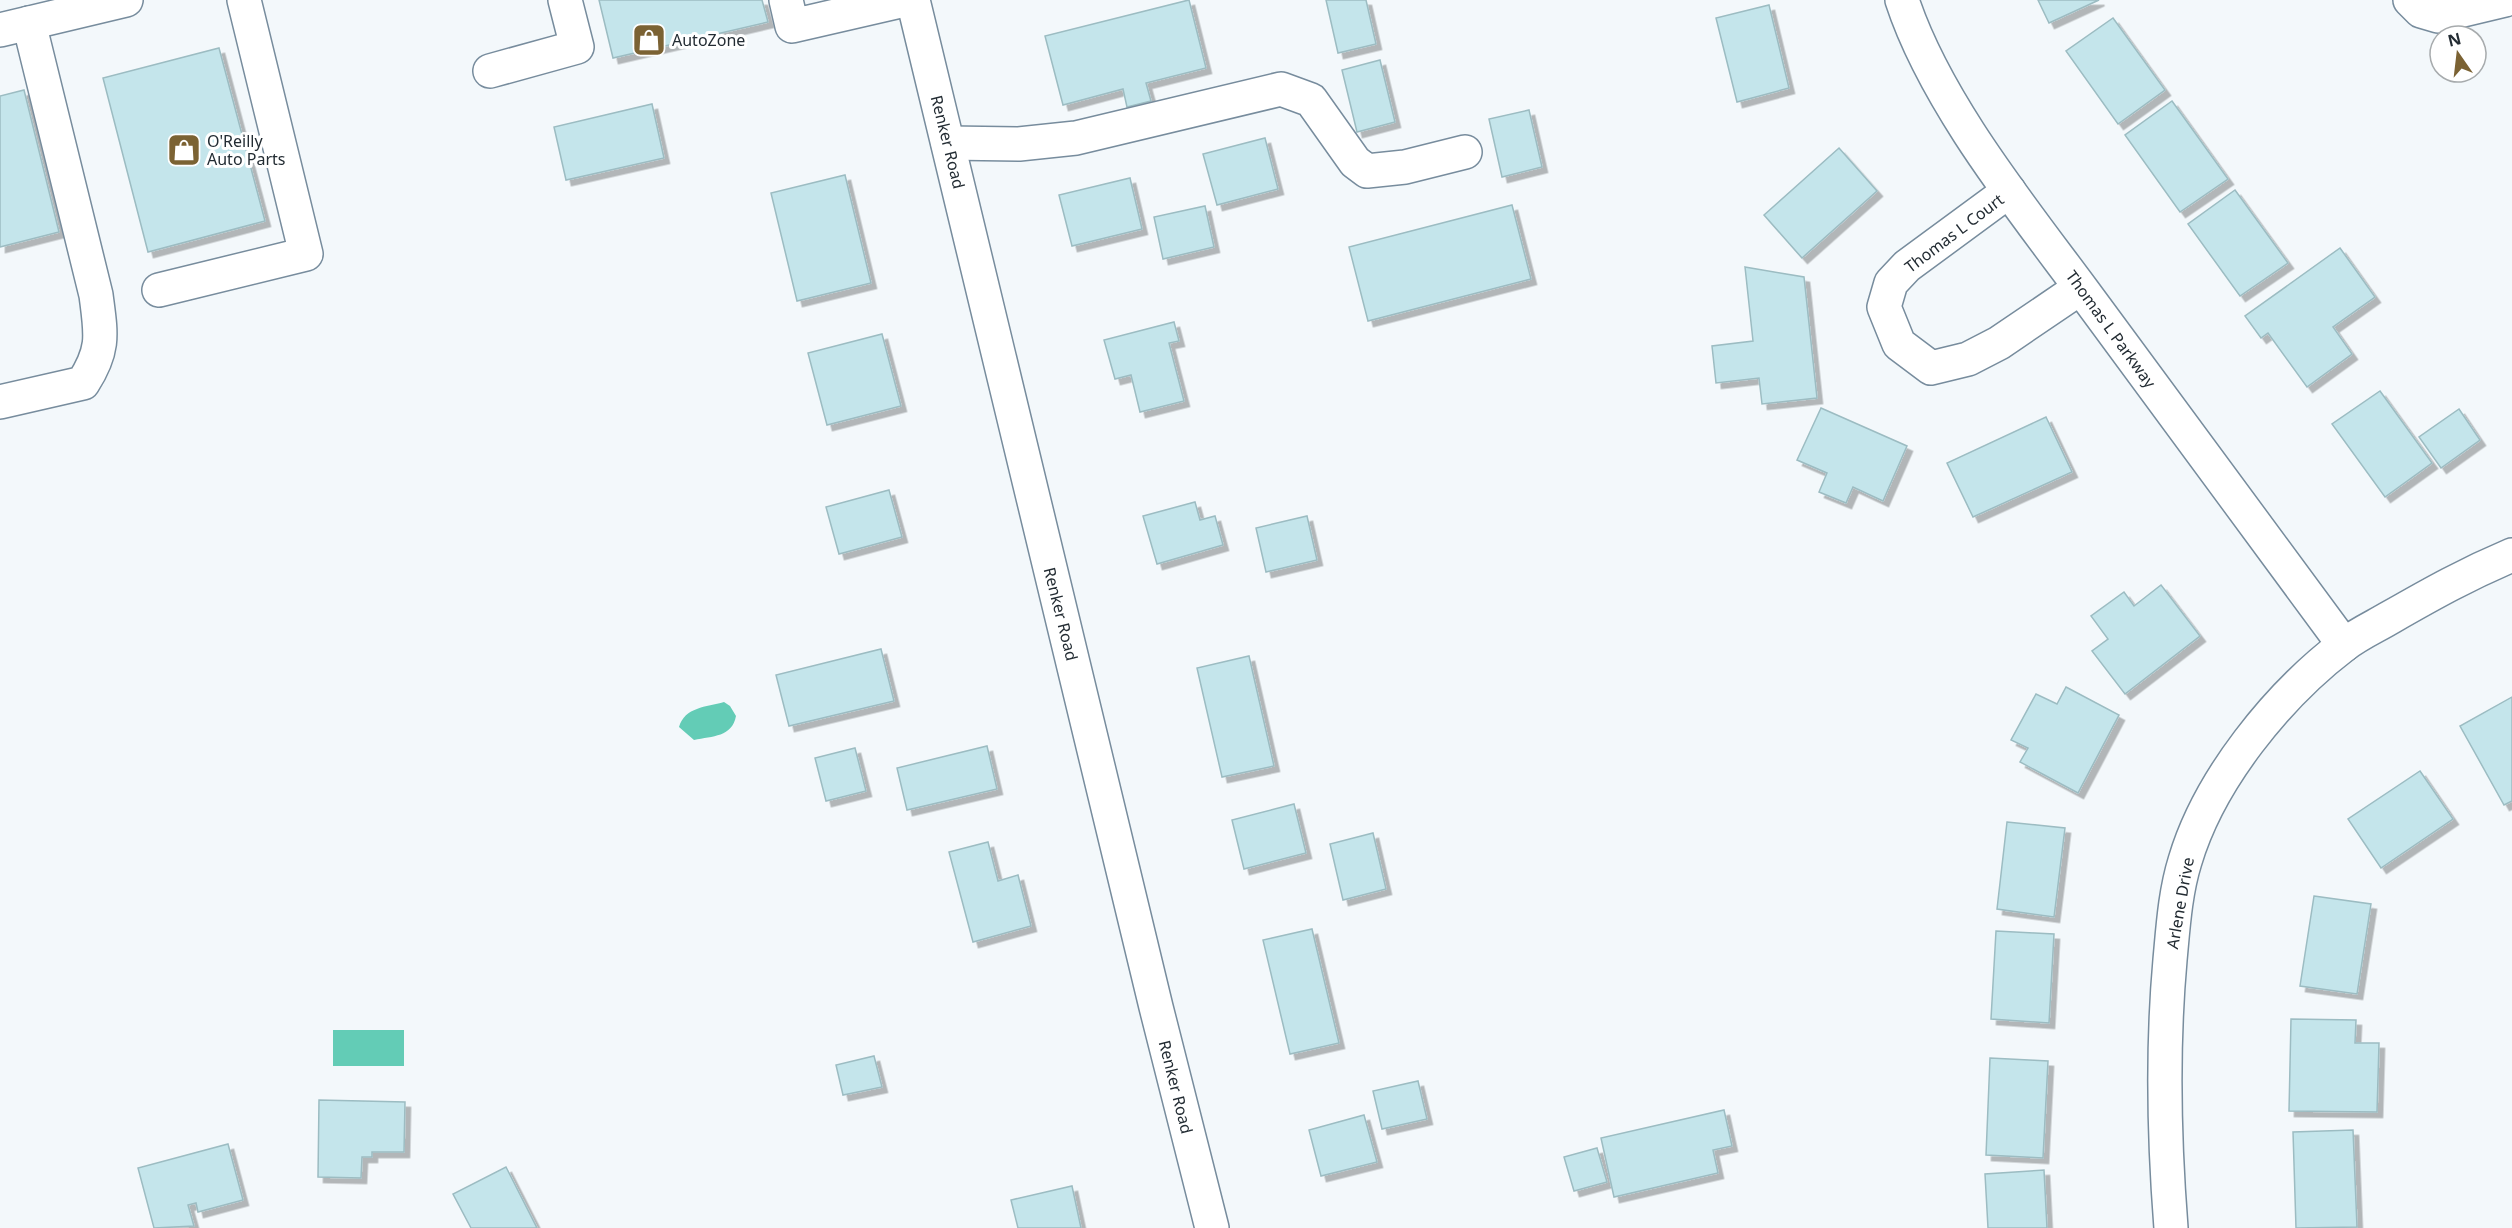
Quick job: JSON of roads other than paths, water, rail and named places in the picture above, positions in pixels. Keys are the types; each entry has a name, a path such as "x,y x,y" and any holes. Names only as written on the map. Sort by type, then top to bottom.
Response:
{"street":[{"path":"0,402 83,383 97,361 101,332 96,295 15,27 126,0"},
{"path":"159,290 306,254 244,0"},
{"path":"490,70 577,47 565,0"},
{"path":"786,0 792,26 905,0"},
{"name":"Renker Road","path":"913,0 1156,1007 1212,1228"},
{"name":"Thomas L Parkway","path":"1902,0 1910,23 1941,87 2009,191 2344,645"},
{"path":"2410,0 2421,11 2438,16 2505,0"},
{"path":"948,142 1019,144 1076,138 1281,89 1311,100 1355,162 1367,171 1405,167 1465,152"},
{"name":"Thomas L Court","path":"2009,191 1907,266 1891,283 1884,307 1899,344 1931,368 1968,359 2026,326 2080,288"},
{"name":"Arlene Drive","path":"2170,1228 2165,1102 2167,999 2173,923 2184,862 2210,800 2247,741 2292,693 2344,645 2458,577 2512,555"}],"place":[{"name":"AutoZone","path":"649,40"},
{"name":"O'Reilly Auto Parts","path":"184,150"}]}
